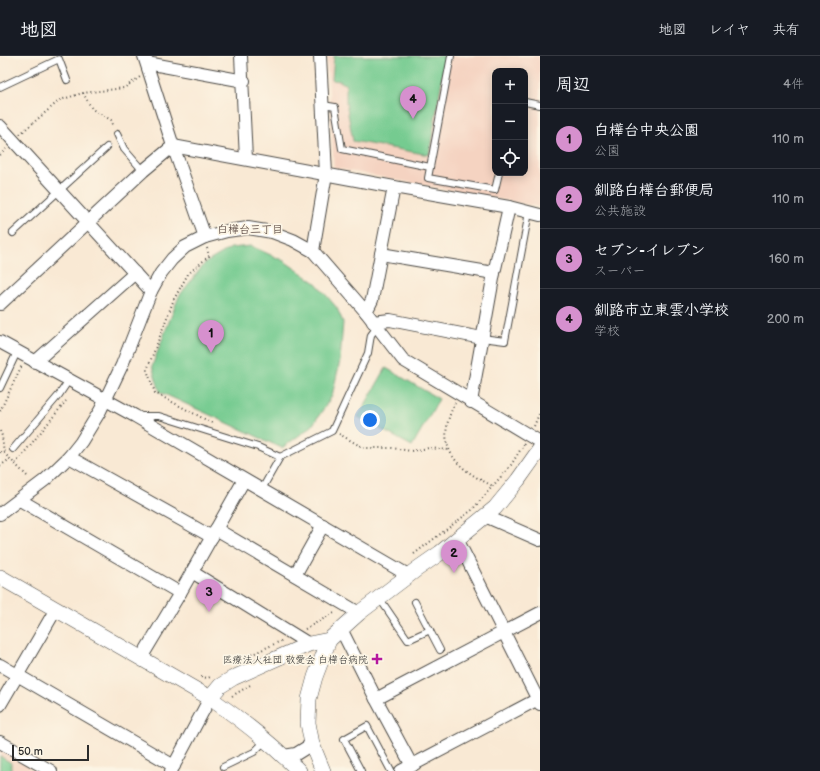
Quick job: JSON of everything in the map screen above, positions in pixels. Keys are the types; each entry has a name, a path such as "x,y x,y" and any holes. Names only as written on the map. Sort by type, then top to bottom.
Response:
{"street":[{"path":"242,56 246,159"},
{"path":"313,250 326,174 320,56"},
{"path":"205,237 173,146 147,63 244,82"},
{"path":"0,126 151,291"},
{"path":"0,304 143,171 173,146 509,207 535,214"},
{"path":"372,320 372,300 394,187"},
{"path":"471,402 494,273 509,207"},
{"path":"0,514 45,480 69,457 81,442 100,411 122,365 151,291 161,273 172,259 185,247 205,237 227,231 248,228 272,232 313,250 372,320 403,360 540,442"},
{"path":"381,254 494,273"},
{"path":"25,358 134,273"},
{"path":"372,320 390,320 482,338"},
{"path":"0,342 67,383 105,400 135,416 323,525 413,572"},
{"path":"323,771 312,744 308,723 308,699 317,670 329,640 359,613 380,599 495,508 518,480 540,448"},
{"path":"69,457 295,575 359,613"},
{"path":"140,658 180,593 244,480"},
{"path":"20,500 180,593"},
{"path":"485,516 540,540"},
{"path":"295,575 323,525"},
{"path":"341,629 376,699 407,768 539,700 503,632 457,539"},
{"path":"192,572 309,644"},
{"path":"0,577 210,698 266,741 299,771"},
{"path":"0,705 56,608"},
{"path":"376,699 540,613"},
{"path":"0,665 173,769 210,698 220,686 233,678 309,644 329,640"},
{"path":"0,742 51,771"},
{"path":"284,756 296,754 312,744"}],"lane":[{"path":"451,56 428,178 495,190 497,176"},
{"path":"0,87 59,59 67,80"},
{"path":"528,103 540,105"},
{"path":"322,105 334,107 342,150 430,167"},
{"path":"117,134 124,149 143,171"},
{"path":"12,233 107,146"},
{"path":"482,338 505,341 535,214"},
{"path":"262,490 280,457 332,430 368,353 372,320"},
{"path":"0,388 25,358"},
{"path":"14,449 59,395 67,383"},
{"path":"135,416 159,416 258,447 280,457"},
{"path":"380,599 408,640 430,630"},
{"path":"415,602 440,650"},
{"path":"361,771 344,739 367,726 391,771"},
{"path":"223,767 254,752 266,741"}],"path":[{"path":"0,155 13,141 60,100 83,93 124,88 147,63"},
{"path":"83,93 92,109 111,120 117,134"},
{"path":"205,237 209,256 188,274 174,299 147,370 155,394 217,426"},
{"path":"0,411 25,358"},
{"path":"16,464 73,391 67,383"},
{"path":"459,394 446,426 449,450 451,455 464,470 493,486"},
{"path":"413,572 410,558 472,510 511,465 529,436 540,412"},
{"path":"332,430 364,448 392,448 410,451 429,448 449,450"},
{"path":"0,431 4,453"},
{"path":"0,452 4,453 30,478"},
{"path":"0,466 10,459"},
{"path":"232,696 252,684"}],"shaded area":[{"path":"327,56 540,56 540,207 334,168"},
{"path":"0,749 31,767 27,771 0,771"}],"green space":[{"path":"334,56 446,56 429,155 353,141 346,103 346,85 340,81 332,80"},
{"path":"251,246 284,261 316,283 337,308 343,322 340,361 332,396 312,426 282,448 160,392 152,366 179,296 205,263 231,248"},
{"path":"386,368 439,399 412,446 358,417"},
{"path":"0,756 11,763 11,771 0,771"}],"place":[{"name":"釧路市立東雲小学校","path":"413,119"},
{"name":"白樺台中央公園","path":"211,353"},
{"name":"釧路白樺台郵便局","path":"454,573"},
{"name":"セブン-イレブン","path":"209,612"},
{"name":"医療法人社団 敬愛会 白樺台病院","path":"377,659"}],"district":[{"name":"白樺台三丁目","path":"250,229"}]}
